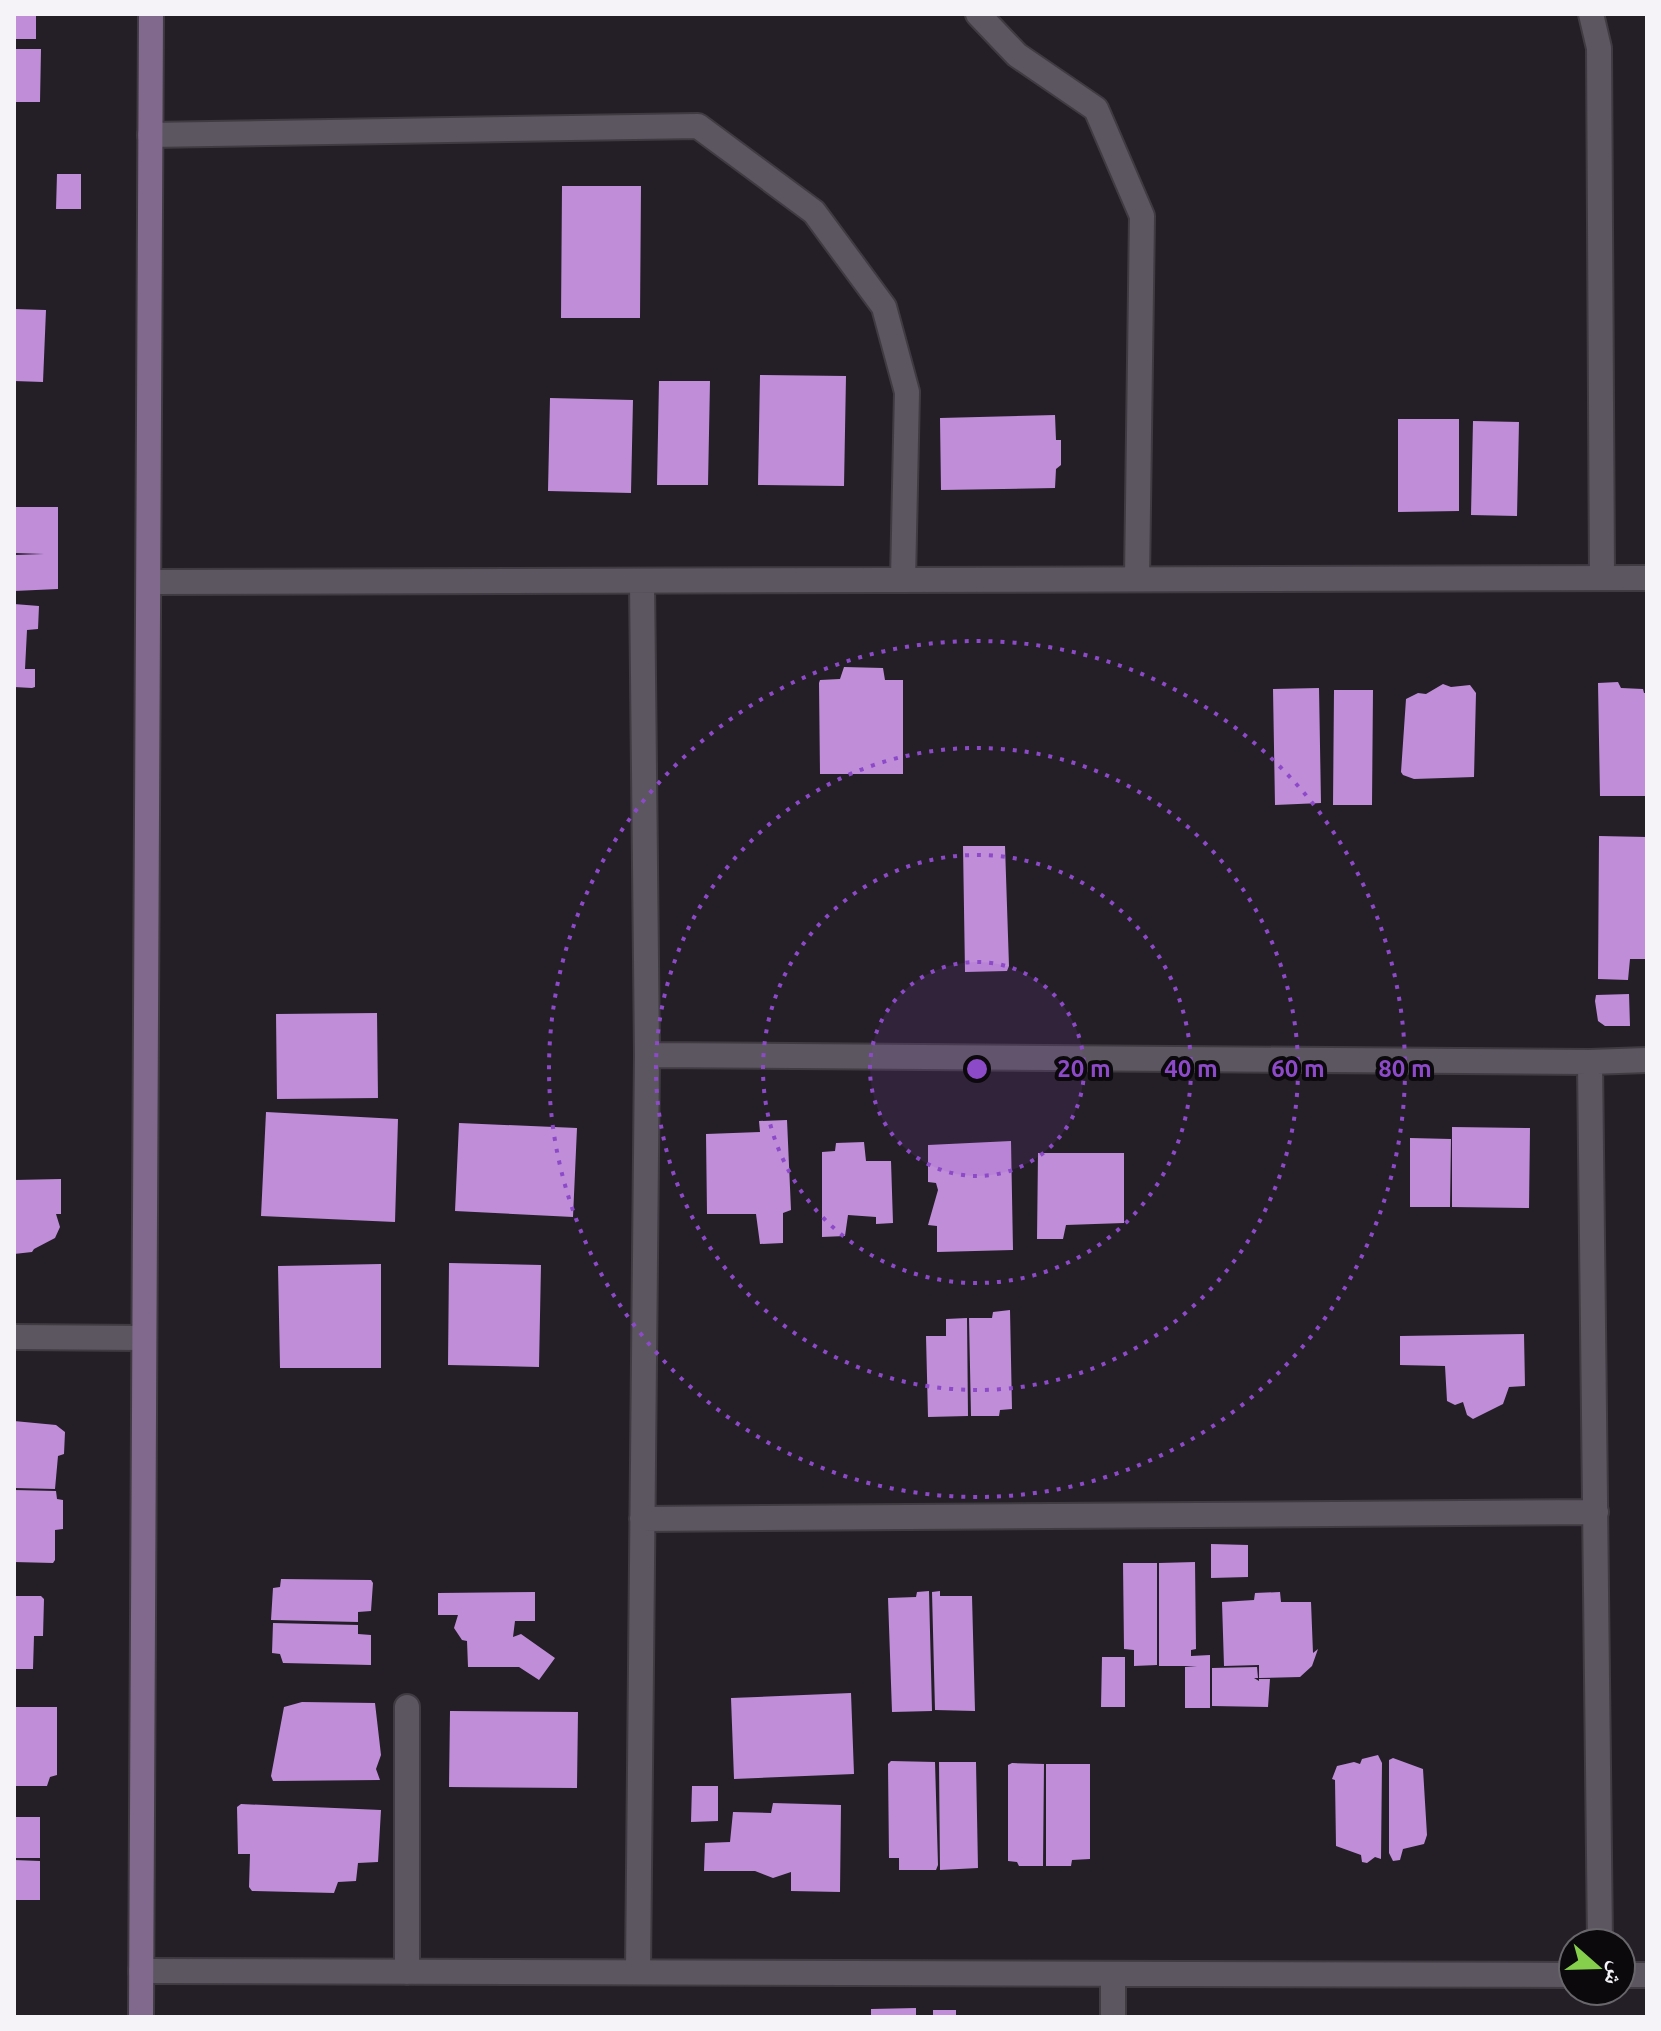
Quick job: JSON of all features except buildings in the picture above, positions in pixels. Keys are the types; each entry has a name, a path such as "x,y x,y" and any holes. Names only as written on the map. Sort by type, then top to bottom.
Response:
{"street":[{"path":"141,2017 151,14"},
{"path":"978,14 1017,55 1096,109 1142,216 1137,579"},
{"path":"1591,14 1599,48 1602,578"},
{"path":"150,135 698,126 814,212 884,307 907,392 903,580"},
{"path":"149,582 1647,578"},
{"path":"638,1972 647,1055 642,581"},
{"path":"647,1055 1647,1060"},
{"path":"1590,1062 1600,1927"},
{"path":"14,1337 144,1338"},
{"path":"642,1519 1596,1512"},
{"path":"407,1707 407,1972"},
{"path":"141,1971 1557,1975"},
{"path":"1113,1974 1113,2017"}]}
